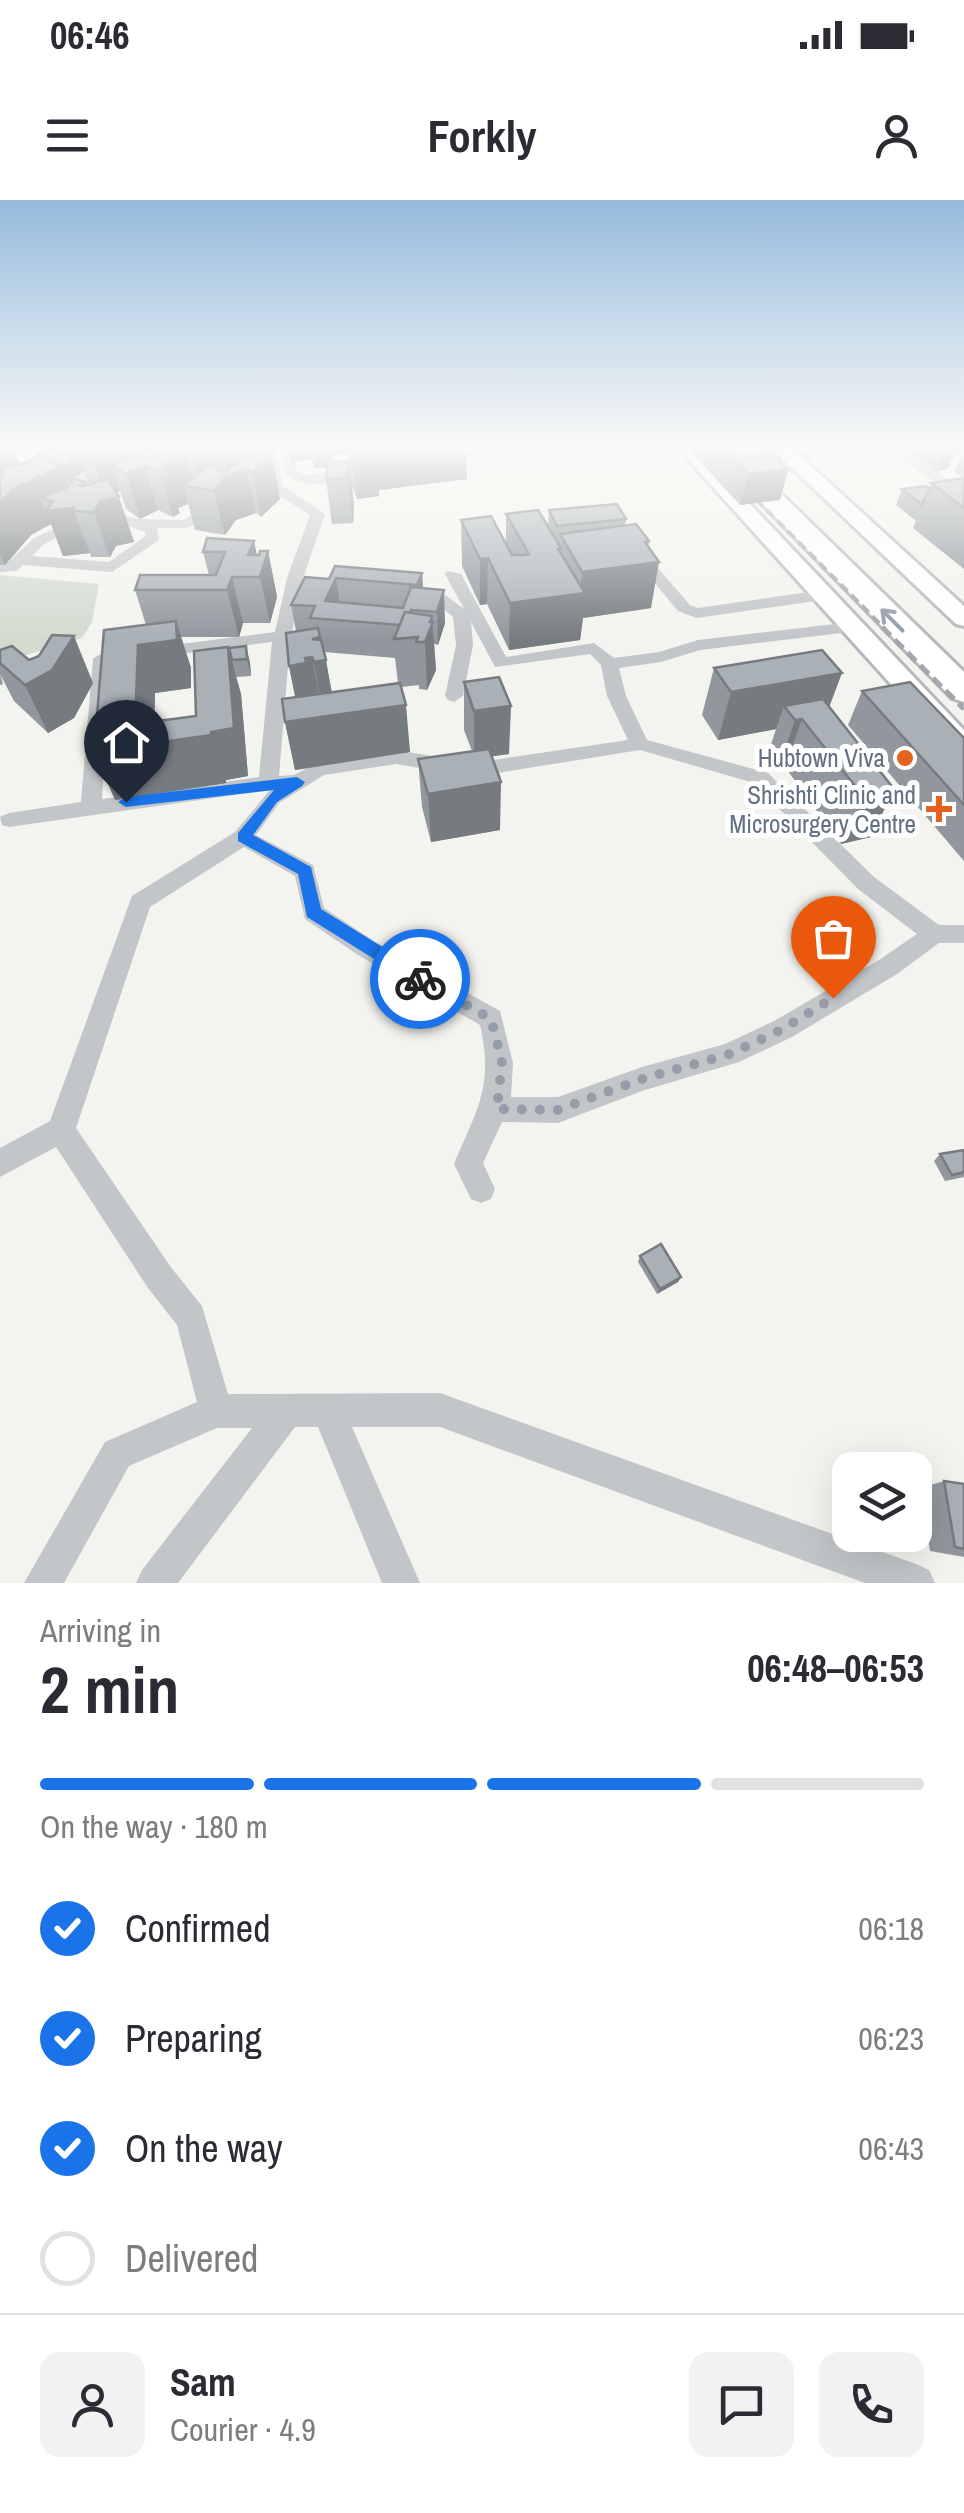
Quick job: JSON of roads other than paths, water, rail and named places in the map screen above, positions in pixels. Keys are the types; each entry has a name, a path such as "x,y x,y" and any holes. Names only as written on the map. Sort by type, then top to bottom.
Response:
{"highway":[{"path":"783,511 964,691"},
{"path":"815,511 964,655"}],"street":[{"path":"0,567 11,568 45,538 103,511"},
{"path":"18,560 116,566 154,537 152,529 105,511"},
{"path":"132,522 193,522 206,511"},
{"path":"268,783 280,735 282,636 302,579 318,514 312,511"},
{"path":"745,511 852,627 946,710 964,747"},
{"path":"847,511 964,619"},
{"path":"627,540 690,611 706,613 822,594"},
{"path":"453,574 501,663 590,642 610,664 618,707 640,744"},
{"path":"428,581 397,584 441,597 464,623 467,645 454,696"},
{"path":"610,664 661,657 698,645 852,627"},
{"path":"91,808 102,659 282,636"},
{"path":"0,1164 61,1130 140,902 243,837 272,798 319,769 396,757 473,770 640,744 760,778 866,883 934,934"},
{"path":"9,820 297,782"},
{"path":"243,837 305,871 313,912 366,948 491,1019 502,1061 497,1109 468,1164 470,1176 481,1190"},
{"path":"497,1109 558,1110 642,1079 730,1054 783,1029 888,967 934,934 964,934"},
{"path":"61,1130 190,1317 216,1411"},
{"path":"154,1583 288,1410"},
{"path":"328,1410 401,1583"},
{"path":"56,1577 117,1454 216,1411 440,1410 916,1583"}],"railway":[{"path":"767,511 885,629"},
{"path":"882,627 964,709"}],"place":[{"name":"Hubtown Viva","path":"905,758"},
{"name":"Shrishti Clinic and Microsurgery Centre","path":"939,809"}]}
